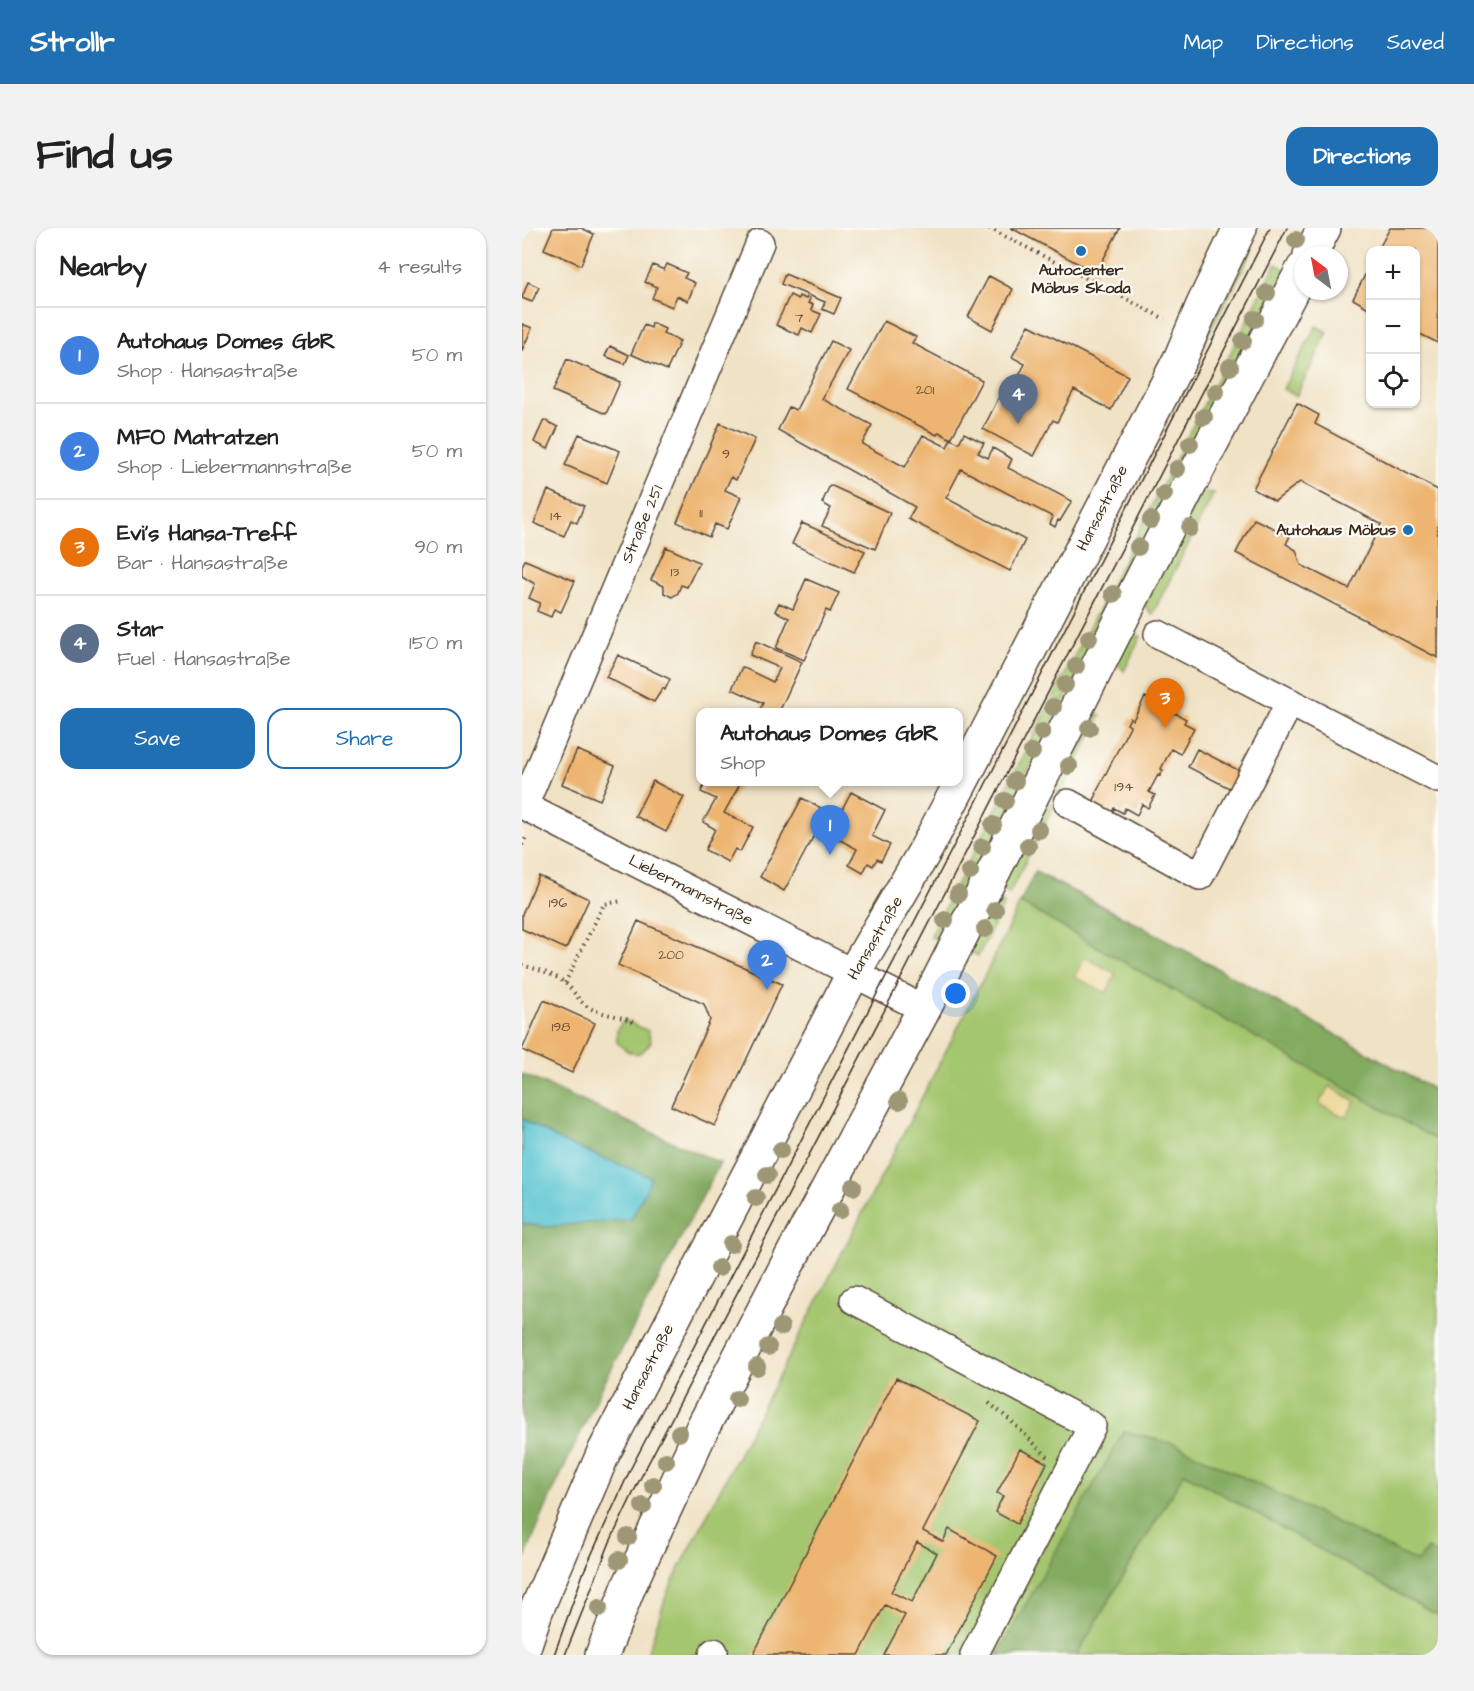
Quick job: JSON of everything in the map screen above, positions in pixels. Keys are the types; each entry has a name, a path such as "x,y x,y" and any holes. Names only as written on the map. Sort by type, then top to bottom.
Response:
{"main road":[{"name":"Hansastraße","path":"963,780 1181,357 1240,228"},
{"path":"1315,246 1324,228"},
{"path":"602,1655 629,1586 704,1427 924,1009 1190,484 1294,286"},
{"name":"Hansastraße","path":"522,1653 536,1611 603,1454 853,974 960,786"}],"street":[{"name":"Straße 251","path":"523,806 760,243"},
{"path":"1158,634 1438,778"},
{"path":"1068,803 1200,876 1290,702"},
{"name":"Liebermannstraße","path":"523,806 924,1009"},
{"path":"854,1300 1092,1426 974,1655"}],"path":[{"path":"989,228 1165,319"},
{"path":"565,983 604,904 622,901"},
{"path":"522,965 565,983 573,994 588,1007 603,1013 622,1016 633,1022"}],"green space":[{"path":"1244,248 1252,252 1197,356"},
{"path":"1276,264 1286,270 941,940 930,937"},
{"path":"1316,326 1328,332 1296,396 1283,389"},
{"path":"1202,492 1214,493 1152,615 1144,604"},
{"path":"1128,636 1141,636 1124,671 1115,661"},
{"path":"1089,712 1101,715 1060,795 1051,786"},
{"path":"1043,802 1055,804 1009,894 999,887"},
{"path":"1035,872 1141,926 1438,1092 1438,1655 647,1655 667,1593 989,967"},
{"path":"1035,872 1141,926 1438,1092 1438,1141 1020,903"},
{"path":"993,900 1004,904 978,956 967,950"},
{"path":"624,1020 648,1031 651,1042 638,1053 630,1053 617,1042 617,1030"},
{"path":"522,1074 720,1163 601,1389 549,1500 522,1565"},
{"path":"1124,1431 1175,1444 1418,1562 1427,1549 1438,1554 1438,1616 1184,1473 1077,1655 997,1655"}],"sand":[{"path":"1085,957 1116,974 1106,993 1074,977"},
{"path":"1329,1086 1355,1101 1346,1118 1319,1104"}],"water":[{"path":"522,1119 563,1142 651,1177 631,1219 546,1227 522,1223"}],"building":[{"path":"553,228 581,228 594,234 581,265 544,249"},
{"name":"Autocenter Möbus Skoda","path":"1011,228 1120,228 1096,273"},
{"path":"1390,228 1438,228 1438,343 1420,334 1420,246 1380,246"},
{"path":"667,264 687,273 684,278 695,283 688,301 677,296 672,307 652,298 657,287 645,282 653,265 664,270"},
{"path":"1366,273 1366,307 1353,299"},
{"path":"785,274 841,298 834,314 822,309 825,302 781,284"},
{"path":"989,276 1013,289 992,330 968,317"},
{"path":"528,282 539,287 532,302 522,298"},
{"path":"790,295 798,299 799,296 806,299 807,297 810,299 808,303 813,305 811,310 821,314 812,333 802,328 799,335 776,325"},
{"path":"884,321 916,337 912,343 982,380 951,439 939,432 937,435 848,389"},
{"path":"652,323 665,329 663,334 680,341 667,370 631,354 644,325 651,328"},
{"path":"522,324 532,328 522,351"},
{"path":"1029,325 1128,376 1111,410 1074,390 1057,422 1053,420 1034,456 983,429 1001,393 1008,396 1025,364 1012,357"},
{"path":"831,341 849,350 822,399 872,425 862,444 905,467 923,435 947,447 951,439 959,443 964,433 984,443 978,453 988,458 993,448 1012,459 1008,468 1072,501 1055,527 1050,524 1053,517 961,469 946,498 1025,540 1010,571 908,519 915,507 778,430 789,407 796,410"},
{"path":"610,346 629,355 625,364 605,356"},
{"path":"567,359 620,382 606,414 553,391"},
{"name":"Autohaus Möbus","path":"1297,403 1319,415 1315,424 1438,490 1438,658 1236,553 1254,519 1290,536 1286,544 1296,550 1301,565 1349,589 1381,524 1300,482 1275,501 1253,489"},
{"path":"544,420 558,427 548,449 534,442"},
{"path":"720,423 755,439 736,480 731,477 725,490 741,497 727,529 715,524 709,537 677,522"},
{"path":"579,434 620,451 607,483 565,465"},
{"path":"830,485 890,513 875,549 822,526 831,508 822,503"},
{"path":"548,490 584,506 577,523 571,520 564,536 534,523"},
{"path":"802,523 865,551 854,572 792,544"},
{"path":"666,547 699,562 687,587 681,585 678,593 672,597 664,593 664,586 651,580"},
{"path":"525,560 575,581 561,612 554,609 551,617 537,611 540,603 529,598 535,584 522,576 522,566"},
{"path":"806,579 839,593 830,612 826,610 804,660 776,648 789,618 775,611 779,603 793,609"},
{"path":"756,641 802,662 781,708 761,708 763,703 732,689 742,667 773,682 780,668 750,655"},
{"path":"618,655 670,679 665,690 663,688 654,702 606,677"},
{"path":"1145,697 1186,719 1184,723 1194,728 1180,754 1171,749 1160,776 1158,775 1149,792 1155,795 1148,808 1142,804 1137,815 1125,808 1123,813 1114,808 1111,815 1092,804 1130,726 1127,724 1130,718 1133,720"},
{"path":"1197,749 1242,772 1233,790 1188,767"},
{"path":"577,750 615,766 600,800 562,784"},
{"path":"653,781 684,797 666,832 635,816"},
{"path":"704,786 739,786 724,813 753,827 740,852 735,849 728,862 705,850 715,829 703,822 716,799 701,792"},
{"path":"851,792 885,810 872,836 890,845 881,861 877,859 873,866 868,863 863,873 849,865 857,849 818,828 784,891 760,877 802,798 838,817"},
{"path":"539,876 589,899 566,949 522,929 522,914"},
{"path":"638,921 782,984 715,1126 671,1106 710,1020 704,1004 618,965"},
{"path":"544,1000 595,1023 572,1073 522,1050"},
{"path":"896,1378 980,1421 923,1531 943,1542 949,1529 997,1556 946,1655 884,1655 905,1615 885,1605 859,1655 753,1655","holes":["917,1542 937,1553 912,1602 891,1592"]},
{"path":"1020,1449 1047,1463 1017,1524 995,1512 1003,1496 997,1493"}],"tram line":[{"path":"554,1655 584,1571 631,1468 979,797 1270,228"},
{"path":"565,1655 610,1542 638,1483 893,994 1287,228"}],"place":[{"name":"Autocenter Möbus Skoda","path":"1081,251"},
{"name":"Star","path":"1018,424"},
{"name":"Autohaus Möbus","path":"1408,530"},
{"name":"Evi's Hansa-Treff","path":"1165,728"},
{"name":"Autohaus Domes GbR","path":"830,855"},
{"name":"MFO Matratzen","path":"767,990"}]}
